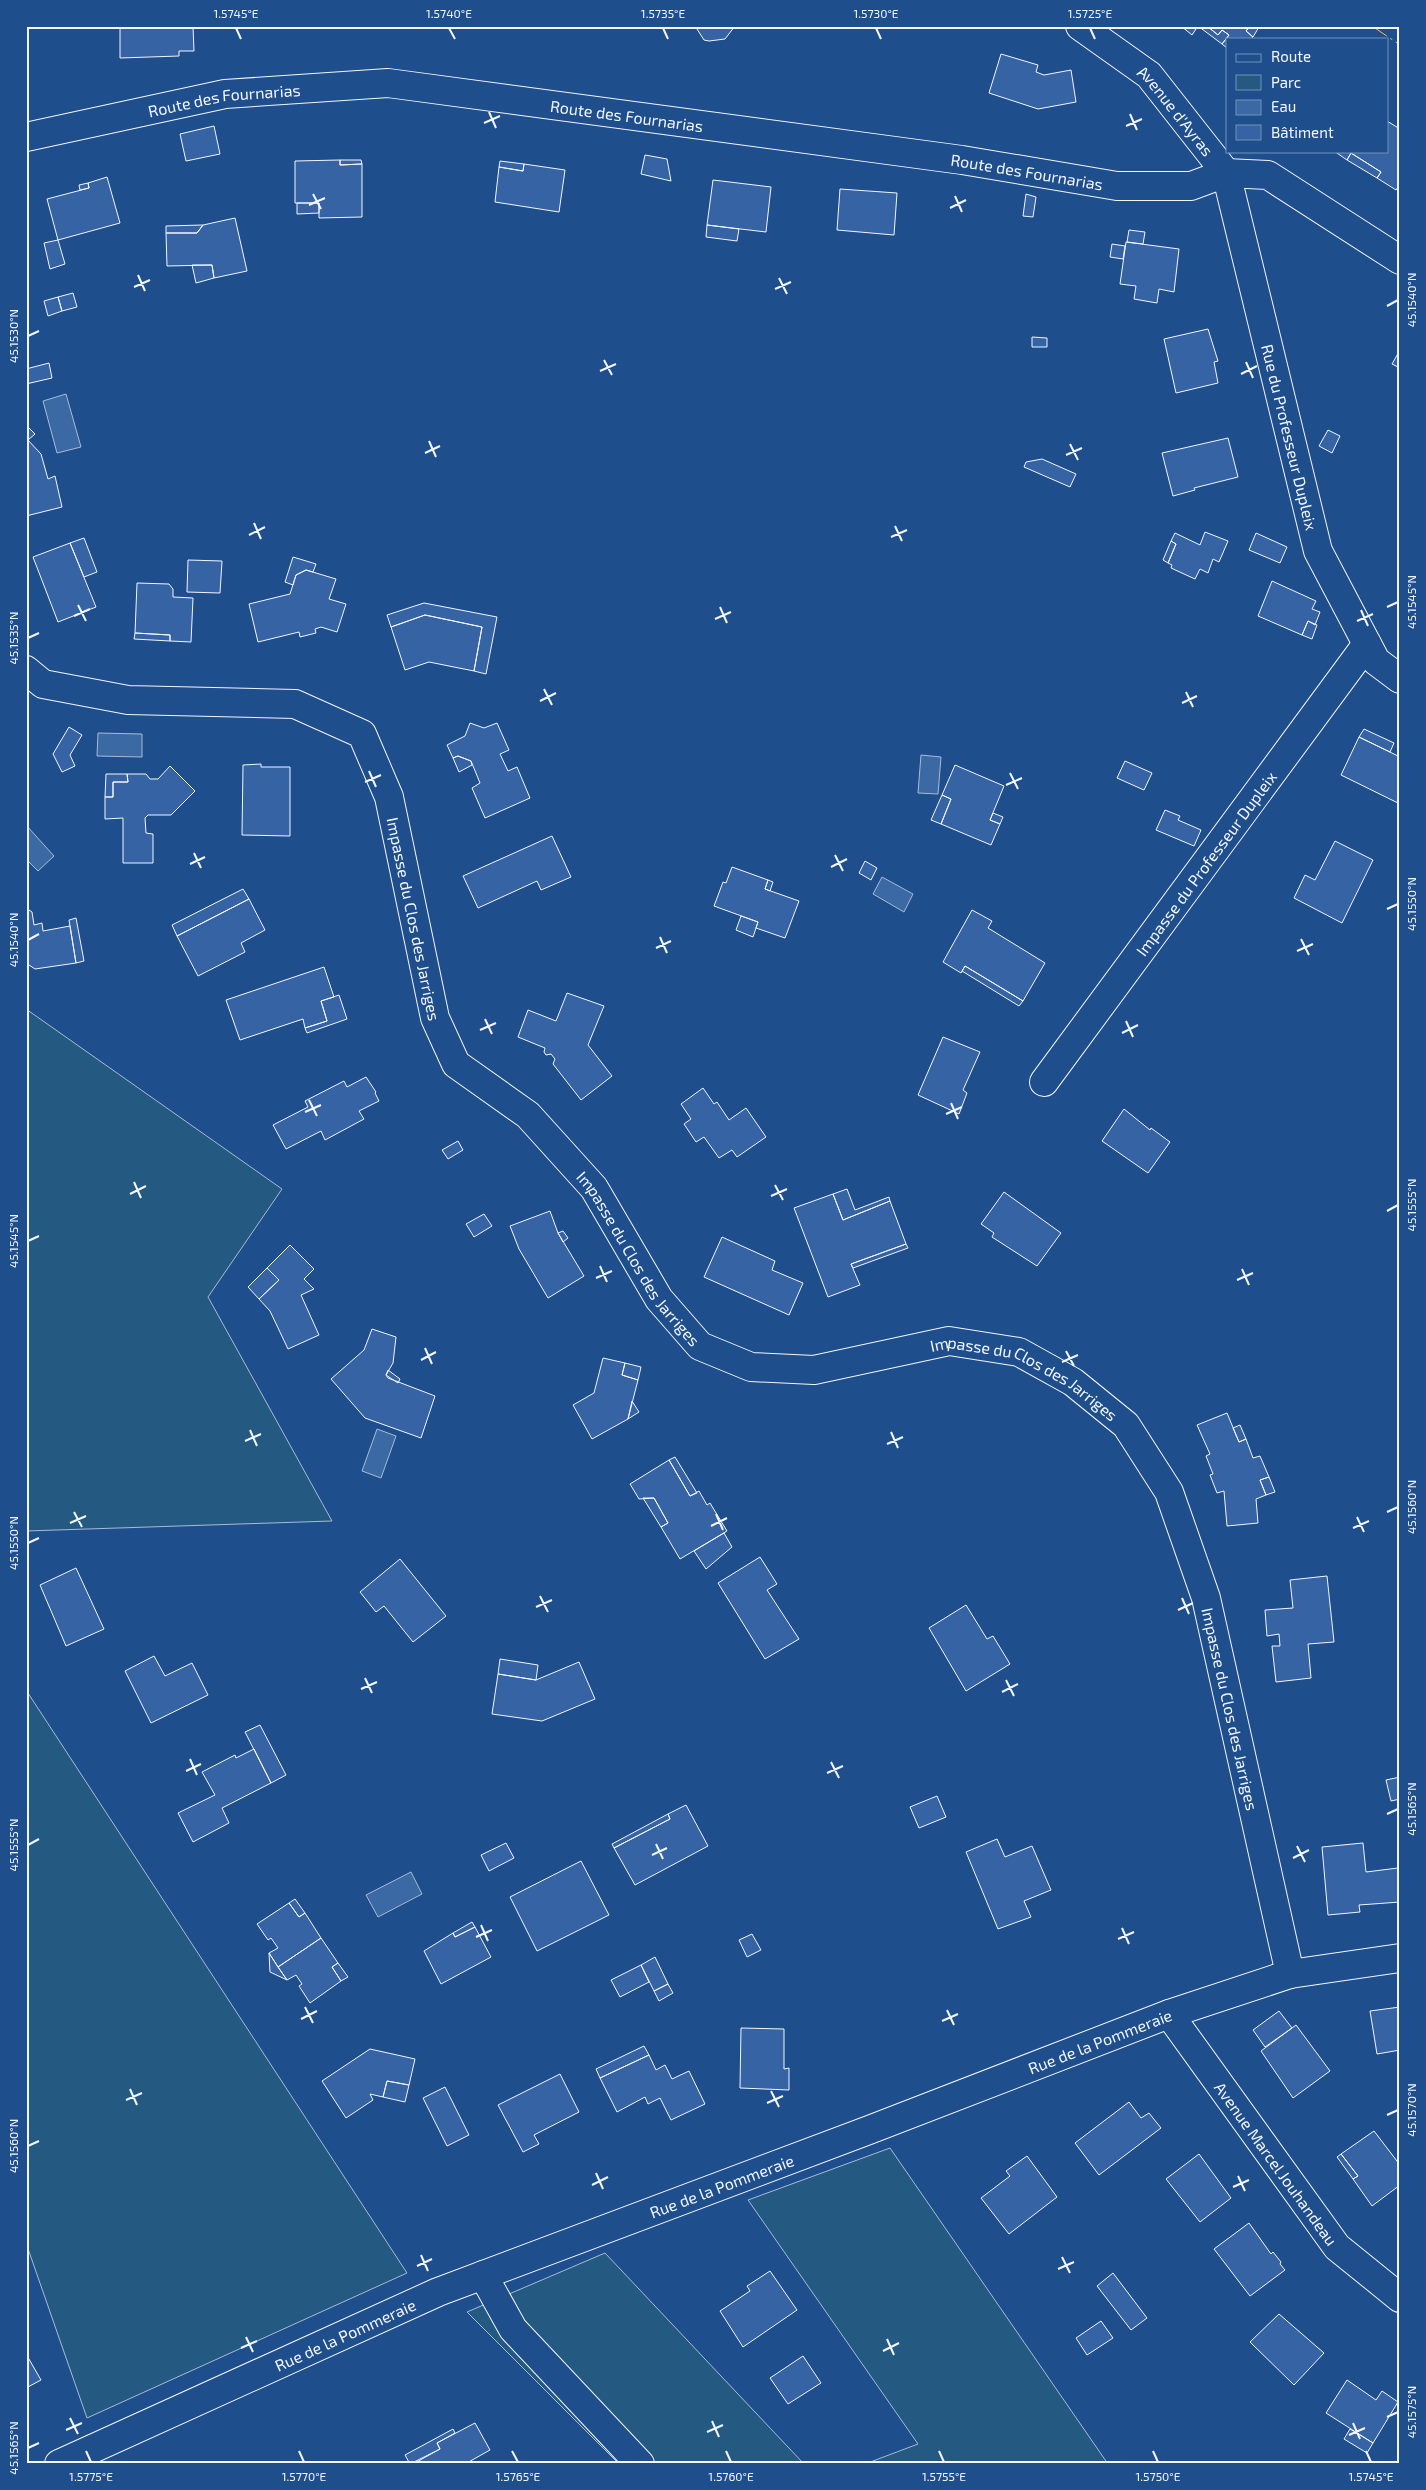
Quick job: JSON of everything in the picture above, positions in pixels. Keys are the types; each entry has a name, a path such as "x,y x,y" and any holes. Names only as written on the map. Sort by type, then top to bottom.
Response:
{"street":[{"name":"Avenue d'Ayras","path":"1080,26 1149,75 1226,173"},
{"name":"Route des Fournarias","path":"26,137 225,94 388,83 962,160 1117,186 1191,186 1226,173"},
{"path":"1226,173 1268,175 1400,260"},
{"name":"Rue du Professeur Dupleix","path":"1226,173 1318,551 1376,661 1400,679"},
{"name":"Impasse du Professeur Dupleix","path":"1044,1082 1367,644"},
{"name":"Impasse du Clos des Jarriges","path":"26,670 43,684 128,700 295,704 362,734 389,797 435,1018 456,1064 528,1115 594,1188 659,1298 700,1346 751,1367 814,1370 949,1341 1019,1352 1074,1382 1126,1425 1169,1492 1206,1598 1290,1974"},
{"name":"Rue de la Pommeraie","path":"59,2464 428,2296 869,2130 1169,2014 1290,1974 1400,1958"},
{"name":"Avenue Marcel Jouhandeau","path":"1169,2014 1337,2247 1400,2298"},
{"path":"483,2275 513,2330 640,2464"}],"green space":[{"path":"26,1009 282,1189 208,1297 332,1521 26,1531"},
{"path":"26,1690 407,2273 87,2418 26,2243"},
{"path":"890,2148 1108,2464 865,2464 918,2444 748,2200"},
{"path":"605,2253 804,2464 619,2464 467,2312"}],"water":[{"path":"66,394 81,447 57,453 43,401"},
{"path":"98,733 142,734 142,757 97,756"},
{"path":"921,755 941,757 938,794 918,793"},
{"path":"26,825 54,856 38,871 26,859"},
{"path":"882,877 913,894 904,912 873,894"},
{"path":"377,1429 396,1436 381,1478 362,1471"},
{"path":"411,1872 422,1894 378,1917 366,1895"}],"building":[{"path":"120,26 193,26 194,51 179,51 179,56 120,58"},
{"path":"695,26 735,26 725,39 709,41 704,40"},
{"path":"1181,26 1198,26 1192,35"},
{"path":"1198,26 1207,26 1218,35 1222,30 1229,35 1222,44"},
{"path":"1207,26 1250,26 1246,31 1253,37 1227,38 1229,35 1222,30 1218,35"},
{"path":"1250,26 1259,27 1253,37 1246,31"},
{"path":"1226,39 1226,47 1222,44"},
{"path":"1001,54 1038,65 1036,72 1044,75 1071,70 1076,102 1038,109 989,93"},
{"path":"1388,122 1400,129 1400,184 1396,190 1377,178 1381,172 1351,153 1347,160 1335,152 1388,152"},
{"path":"214,126 220,154 186,161 180,134"},
{"path":"1351,153 1381,172 1377,178 1347,160"},
{"path":"645,155 667,159 671,181 641,174"},
{"path":"340,160 340,165 362,164 362,217 319,218 319,203 295,203 295,161"},
{"path":"340,160 361,160 362,164 340,165"},
{"path":"500,161 524,164 523,171 499,167"},
{"path":"524,164 565,170 559,212 495,202 499,167 523,171"},
{"path":"107,177 120,223 58,240 47,199 89,188 88,183"},
{"path":"713,180 771,187 766,232 707,225"},
{"path":"88,183 89,188 80,190 79,185"},
{"path":"840,189 897,193 894,235 837,230"},
{"path":"1026,194 1036,197 1033,217 1023,216"},
{"path":"297,203 319,203 319,213 297,214"},
{"path":"235,218 247,271 214,278 212,265 167,266 166,233 197,233 203,225"},
{"path":"203,225 197,233 166,233 166,226"},
{"path":"707,225 739,229 737,241 706,237"},
{"path":"1129,230 1145,232 1143,244 1127,242"},
{"path":"58,240 65,264 50,269 44,243"},
{"path":"1126,242 1179,249 1174,292 1159,289 1157,303 1134,299 1136,286 1120,284"},
{"path":"1112,244 1125,246 1123,259 1110,257"},
{"path":"192,265 212,265 214,278 196,283"},
{"path":"73,293 77,307 62,311 58,297"},
{"path":"58,297 62,311 48,316 44,301"},
{"path":"1208,329 1218,361 1214,362 1218,383 1176,393 1164,339"},
{"path":"1032,337 1047,338 1047,347 1032,347"},
{"path":"1400,350 1400,368 1392,364"},
{"path":"49,363 52,378 26,384 26,369"},
{"path":"26,425 35,434 28,440 26,438"},
{"path":"1328,430 1340,436 1332,453 1319,446"},
{"path":"26,438 41,454 48,479 55,476 62,507 26,516"},
{"path":"1228,438 1238,477 1194,488 1195,490 1173,496 1162,453"},
{"path":"1042,459 1076,474 1070,487 1024,467 1026,462"},
{"path":"1205,532 1228,541 1219,562 1213,559 1208,573 1200,569 1195,579 1171,568 1172,565 1168,563 1176,544 1171,541 1175,533 1200,545"},
{"path":"1256,533 1287,547 1280,563 1249,550"},
{"path":"84,538 97,572 84,577 70,543"},
{"path":"1171,541 1176,544 1168,563 1163,560"},
{"path":"70,543 96,607 58,622 33,557"},
{"path":"293,557 316,564 313,572 306,570 296,575 293,585 285,582"},
{"path":"188,560 222,561 220,593 187,592"},
{"path":"306,570 336,579 329,599 346,604 337,632 321,627 315,629 316,633 300,637 299,632 258,642 249,604 290,594 296,575"},
{"path":"1272,581 1316,601 1312,609 1320,612 1315,625 1308,621 1302,635 1258,616"},
{"path":"137,583 169,584 173,589 173,597 193,598 191,642 170,641 170,635 135,633"},
{"path":"424,603 497,617 486,674 474,671 482,627 425,615 391,627 387,615"},
{"path":"425,615 482,627 474,671 429,662 405,670 391,627"},
{"path":"1308,621 1317,625 1312,639 1302,635"},
{"path":"135,633 170,635 170,641 134,639"},
{"path":"470,723 484,728 497,723 509,750 500,754 508,771 517,767 530,798 485,818 472,788 480,783 471,761 458,756 453,758 447,745 465,736"},
{"path":"69,727 82,735 70,755 75,766 62,772 53,754"},
{"path":"1364,729 1394,743 1390,752 1359,737"},
{"path":"1359,737 1400,757 1400,804 1341,775"},
{"path":"458,756 471,761 472,765 459,772 453,758"},
{"path":"1125,761 1152,773 1144,790 1117,778"},
{"path":"261,764 261,767 290,767 290,836 242,835 243,765"},
{"path":"955,765 1004,786 990,820 1000,824 991,845 941,824 951,799 942,795"},
{"path":"170,766 195,791 171,815 148,815 145,818 146,833 153,834 153,863 123,863 123,818 105,819 105,797 113,797 113,782 128,782 127,774 146,774 150,779 158,779"},
{"path":"106,774 127,774 128,782 113,782 113,797 105,797"},
{"path":"942,795 951,799 941,824 931,820"},
{"path":"1165,810 1180,816 1178,820 1201,830 1194,846 1156,830"},
{"path":"993,813 1003,817 1000,824 990,820"},
{"path":"552,836 571,877 541,890 537,881 478,908 463,876"},
{"path":"1335,841 1373,860 1342,923 1294,898 1305,875 1315,880"},
{"path":"865,861 877,868 871,880 859,873"},
{"path":"732,867 768,880 765,889 799,901 785,938 756,928 758,922 714,906 723,882 726,883"},
{"path":"768,880 773,882 770,891 765,889"},
{"path":"243,889 249,899 177,936 172,925"},
{"path":"249,899 265,930 241,943 245,952 198,976 177,936"},
{"path":"26,908 32,912 34,925 42,923 43,931 70,926 76,963 35,969 26,963"},
{"path":"972,910 992,921 988,928 1045,963 1023,1001 965,966 961,973 943,962"},
{"path":"741,916 758,922 753,937 736,930"},
{"path":"76,918 84,961 76,963 69,920"},
{"path":"965,966 1023,1001 1019,1006 962,971"},
{"path":"324,967 334,997 321,1001 327,1021 305,1028 303,1019 240,1040 226,1000"},
{"path":"567,993 604,1006 588,1045 612,1076 581,1100 553,1064 555,1059 551,1054 546,1055 544,1052 545,1048 518,1037 528,1010 556,1021"},
{"path":"339,995 347,1019 307,1033 305,1028 327,1021 321,1001"},
{"path":"943,1037 980,1052 963,1090 967,1093 959,1114 918,1095"},
{"path":"366,1077 376,1092 379,1101 359,1111 364,1119 325,1140 321,1131 286,1149 273,1125 308,1107 305,1101 344,1081 347,1087"},
{"path":"703,1088 714,1104 717,1102 729,1120 746,1108 766,1137 737,1157 732,1150 719,1158 704,1137 696,1142 684,1124 691,1119 681,1104"},
{"path":"1124,1109 1150,1130 1151,1128 1170,1142 1148,1173 1102,1141"},
{"path":"458,1141 463,1150 448,1159 442,1150"},
{"path":"847,1189 855,1210 889,1197 890,1201 843,1220 833,1194"},
{"path":"1004,1192 1061,1233 1037,1266 992,1237 994,1233 981,1224"},
{"path":"833,1194 843,1220 890,1201 906,1244 851,1264 860,1285 828,1297 794,1208"},
{"path":"550,1211 558,1233 584,1276 548,1298 519,1249 510,1226"},
{"path":"484,1214 492,1226 474,1237 466,1224"},
{"path":"563,1231 568,1238 563,1242 558,1233"},
{"path":"722,1237 775,1261 772,1270 803,1283 789,1315 704,1277"},
{"path":"906,1244 908,1248 853,1268 851,1264"},
{"path":"290,1245 314,1269 304,1279 314,1289 301,1295 319,1335 288,1349 270,1311 259,1299 279,1280 267,1268"},
{"path":"267,1268 279,1280 259,1299 248,1287"},
{"path":"372,1329 396,1337 393,1363 386,1375 388,1378 435,1396 421,1438 365,1418 331,1379 364,1350"},
{"path":"603,1358 625,1363 622,1375 638,1380 628,1419 592,1439 573,1405 594,1393"},
{"path":"625,1363 641,1367 638,1380 622,1375"},
{"path":"388,1370 400,1379 398,1383 386,1375"},
{"path":"632,1401 639,1412 628,1419"},
{"path":"1227,1413 1239,1442 1246,1439 1253,1458 1260,1456 1269,1477 1260,1480 1266,1495 1256,1499 1258,1523 1227,1526 1224,1491 1217,1493 1210,1475 1213,1474 1206,1456 1210,1454 1197,1425"},
{"path":"1240,1425 1246,1439 1239,1442 1233,1428"},
{"path":"675,1457 697,1493 690,1496 669,1460"},
{"path":"669,1460 690,1496 699,1491 707,1505 710,1503 727,1531 680,1559 661,1527 668,1523 654,1498 639,1499 630,1484"},
{"path":"1269,1477 1275,1492 1266,1495 1260,1480"},
{"path":"643,1498 654,1498 668,1523 661,1527"},
{"path":"724,1533 732,1547 706,1569 694,1551"},
{"path":"760,1557 777,1584 767,1590 799,1639 765,1659 718,1583"},
{"path":"400,1559 446,1616 413,1642 384,1606 376,1612 360,1592"},
{"path":"76,1568 104,1629 66,1646 40,1585"},
{"path":"1327,1576 1334,1642 1308,1644 1311,1678 1276,1682 1272,1646 1280,1646 1279,1634 1267,1636 1265,1610 1293,1608 1290,1580"},
{"path":"966,1605 987,1639 993,1636 1010,1664 966,1691 929,1628"},
{"path":"154,1656 165,1676 192,1663 208,1695 151,1723 125,1671"},
{"path":"500,1659 538,1665 536,1680 498,1674"},
{"path":"579,1662 595,1699 542,1721 492,1714 498,1674 536,1680"},
{"path":"260,1725 286,1775 271,1783 245,1732"},
{"path":"254,1749 271,1783 222,1808 229,1823 193,1842 178,1813 215,1795 202,1772 235,1755 236,1758"},
{"path":"1400,1777 1400,1799 1391,1801 1386,1780"},
{"path":"937,1796 946,1817 919,1828 910,1807"},
{"path":"686,1805 708,1846 635,1885 614,1848 670,1819 668,1814"},
{"path":"668,1814 670,1819 614,1848 612,1844"},
{"path":"997,1839 1005,1857 1032,1846 1051,1890 1024,1901 1031,1917 998,1929 966,1852"},
{"path":"506,1843 514,1858 489,1871 481,1855"},
{"path":"1363,1843 1366,1872 1398,1868 1400,1902 1359,1905 1360,1912 1328,1915 1322,1847"},
{"path":"581,1861 609,1915 537,1951 510,1897"},
{"path":"295,1899 305,1913 299,1917 289,1903"},
{"path":"289,1903 299,1917 305,1913 321,1938 278,1967 269,1953 278,1948 271,1938 268,1940 257,1924"},
{"path":"472,1922 475,1927 455,1937 453,1933"},
{"path":"475,1927 491,1957 441,1984 424,1951 453,1933 455,1937"},
{"path":"752,1934 761,1950 747,1957 739,1940"},
{"path":"321,1938 338,1963 332,1967 341,1981 310,2003 299,1986 302,1984 296,1975 287,1980 278,1967"},
{"path":"269,1953 278,1967 287,1980 270,1972"},
{"path":"655,1957 668,1984 654,1991 641,1965"},
{"path":"338,1963 348,1977 341,1981 332,1967"},
{"path":"641,1965 649,1982 620,1997 611,1980"},
{"path":"668,1984 673,1993 659,2001 654,1991"},
{"path":"1400,2007 1400,2050 1377,2054 1370,2011"},
{"path":"1279,2011 1292,2028 1265,2047 1253,2030"},
{"path":"1296,2025 1330,2071 1293,2098 1261,2051"},
{"path":"741,2028 784,2029 784,2069 789,2068 789,2090 740,2088"},
{"path":"644,2046 649,2055 600,2078 596,2069"},
{"path":"370,2049 415,2059 409,2085 387,2081 383,2097 370,2094 373,2100 346,2118 322,2081"},
{"path":"649,2055 656,2070 665,2065 672,2079 689,2071 705,2104 671,2120 660,2098 648,2104 645,2097 617,2112 600,2078"},
{"path":"560,2074 579,2112 534,2135 539,2144 523,2152 498,2105"},
{"path":"387,2081 409,2085 405,2102 383,2097"},
{"path":"445,2087 469,2135 447,2146 423,2098"},
{"path":"1129,2102 1141,2118 1149,2113 1161,2128 1099,2175 1075,2143"},
{"path":"1374,2131 1400,2165 1400,2185 1372,2206 1353,2179 1358,2176 1341,2154"},
{"path":"1199,2154 1231,2198 1200,2222 1166,2179"},
{"path":"1341,2154 1358,2176 1353,2179 1337,2157"},
{"path":"1027,2156 1057,2197 1009,2234 981,2198 1010,2176 1006,2171"},
{"path":"1249,2223 1271,2254 1273,2252 1281,2262 1280,2264 1285,2270 1250,2296 1214,2249"},
{"path":"770,2271 797,2310 743,2347 720,2311 750,2291 747,2286"},
{"path":"1113,2273 1147,2318 1131,2330 1097,2286"},
{"path":"1279,2314 1324,2353 1294,2385 1250,2342"},
{"path":"1101,2321 1113,2338 1087,2355 1076,2338"},
{"path":"26,2354 41,2380 26,2388"},
{"path":"803,2356 821,2383 788,2404 770,2378"},
{"path":"1347,2380 1376,2400 1382,2391 1398,2402 1373,2443 1326,2413"},
{"path":"475,2423 490,2450 465,2464 413,2464 440,2449 437,2443"},
{"path":"453,2429 455,2433 437,2443 440,2449 410,2464 405,2455"},
{"path":"1350,2429 1373,2443 1367,2453 1344,2439"}],"power":[{"path":"1372,26 1400,45"}]}
